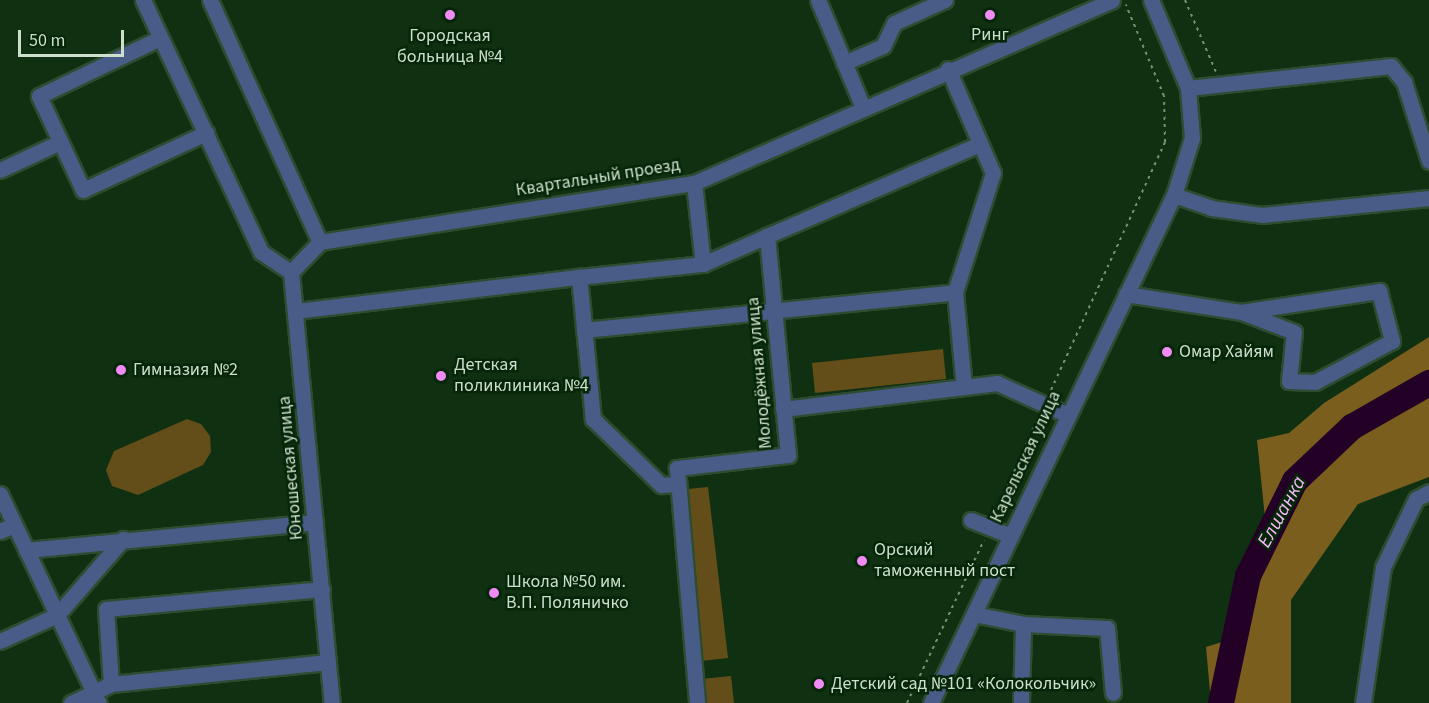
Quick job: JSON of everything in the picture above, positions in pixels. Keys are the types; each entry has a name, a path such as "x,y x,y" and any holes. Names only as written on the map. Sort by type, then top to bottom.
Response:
{"street":[{"path":"142,0 261,252 291,272 320,242 210,0"},
{"path":"818,0 862,105"},
{"path":"844,63 883,46 894,23 945,0"},
{"name":"Квартальный проезд","path":"320,242 693,183 862,105 1112,0"},
{"name":"Карельская улица","path":"931,703 1174,195 1192,138 1188,88 1151,0"},
{"path":"160,38 39,96 83,190 206,133"},
{"path":"1188,88 1391,66 1404,82 1429,161"},
{"path":"948,69 993,173 955,292 964,387"},
{"path":"0,170 60,142"},
{"path":"296,312 703,264 980,144"},
{"path":"693,183 703,264"},
{"path":"1174,195 1211,208 1262,215 1429,198"},
{"name":"Молодёжная улица","path":"678,484 677,468 788,455 766,236"},
{"name":"Юношеская улица","path":"291,272 332,703"},
{"path":"579,277 593,419 661,485 678,484 698,703"},
{"path":"1126,294 1241,312 1294,332 1289,381 1315,382 1392,341 1379,291 1241,312"},
{"path":"584,330 955,292"},
{"path":"783,409 997,383 1068,415"},
{"path":"1363,703 1383,567 1416,499 1429,492"},
{"path":"0,495 7,528 26,550 96,698"},
{"path":"971,520 1011,536"},
{"path":"26,550 315,522"},
{"path":"0,641 57,615 123,539"},
{"path":"111,684 106,609 322,589"},
{"path":"974,614 1023,624 1107,628 1113,693"},
{"path":"1021,703 1023,624"},
{"path":"70,703 96,698 111,684 328,662"}],"path":[{"path":"908,703 1165,142 1164,96 1124,0"},
{"path":"1185,0 1221,84"}],"shaded area":[{"path":"1429,337 1429,477 1358,504 1291,600 1291,703 1211,703 1206,647 1247,634 1266,528 1257,440 1289,433 1324,403"},
{"path":"943,349 946,379 815,393 812,363"},
{"path":"187,419 201,424 210,436 211,452 203,465 138,495 112,486 106,470 114,451"},
{"path":"708,487 728,658 701,661 688,489"},
{"path":"731,676 734,703 703,703 701,679"}],"waterway":[{"name":"Елшанка","path":"1221,703 1248,576 1295,481 1352,427 1429,383"}],"place":[{"name":"Городская больница №4","path":"450,15"},
{"name":"Ринг","path":"990,15"},
{"name":"Омар Хайям","path":"1167,352"},
{"name":"Гимназия №2","path":"121,370"},
{"name":"Детская поликлиника №4","path":"441,376"},
{"name":"Орский таможенный пост","path":"862,561"},
{"name":"Школа №50 им. В.П. Поляничко","path":"494,593"},
{"name":"Детский сад №101 «Колокольчик»","path":"819,684"}]}
